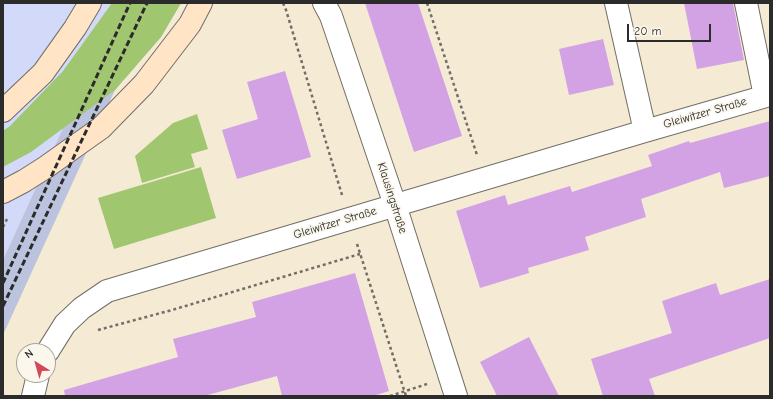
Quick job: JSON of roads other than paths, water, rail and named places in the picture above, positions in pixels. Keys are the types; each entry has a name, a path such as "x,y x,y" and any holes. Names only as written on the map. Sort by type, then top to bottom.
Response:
{"main road":[{"path":"3,111 43,73 90,3"},
{"path":"3,192 46,167 101,128 144,84 190,24 201,3"}],"street":[{"name":"Klausingstraße","path":"324,3 331,16 395,205 453,386"},
{"path":"616,3 645,131"},
{"name":"Gleiwitzer Straße","path":"53,343 65,324 82,308 107,292 485,178 767,96 746,3"},
{"path":"33,396 36,383"}],"railway":[{"path":"3,283 130,3"},
{"path":"3,306 147,3"}]}
